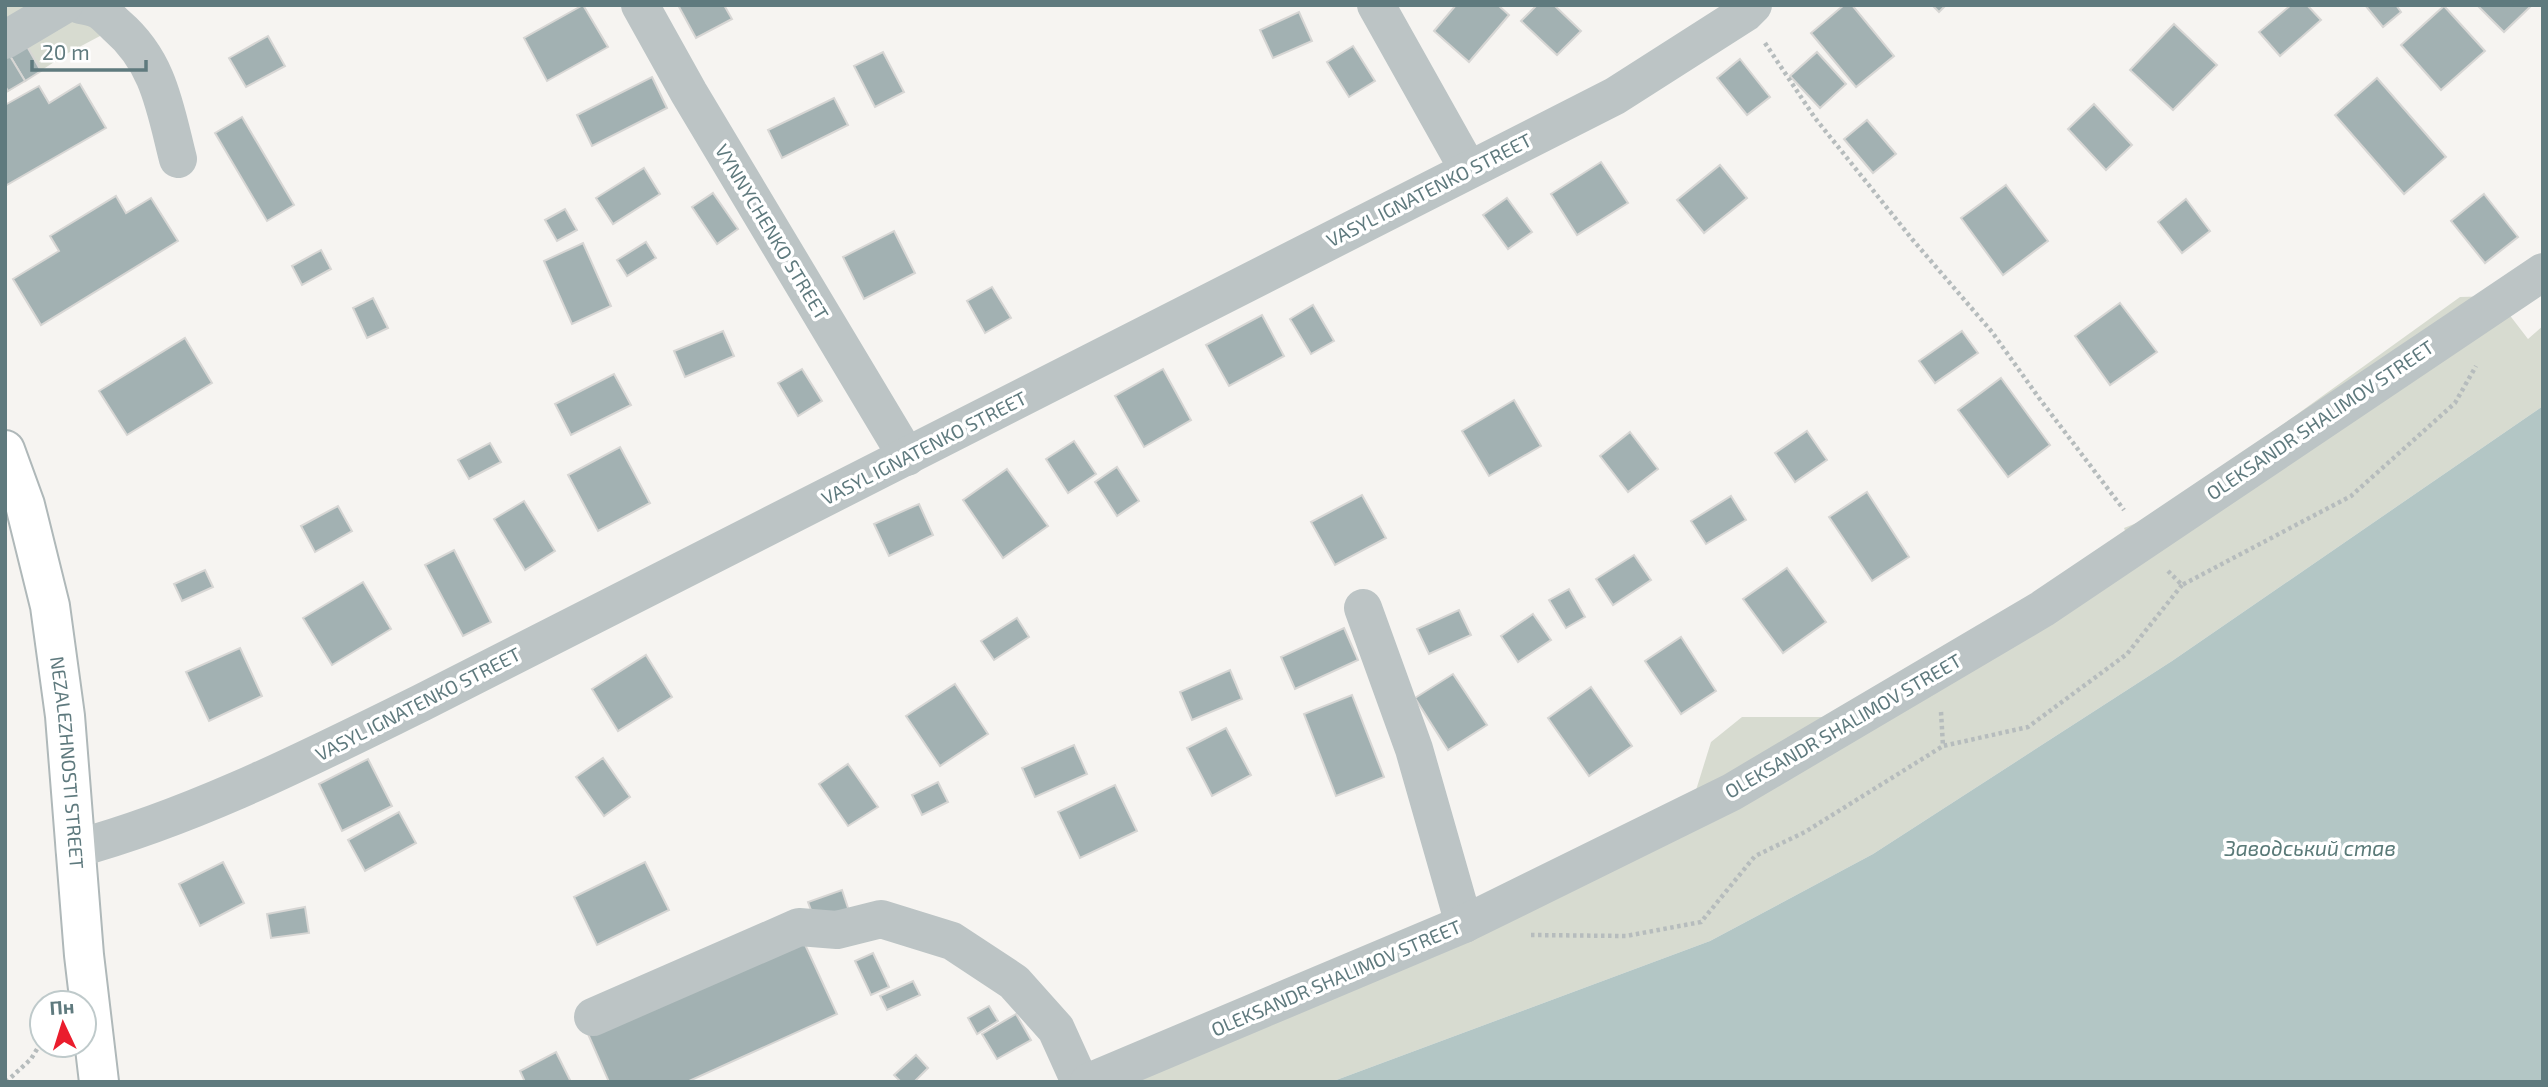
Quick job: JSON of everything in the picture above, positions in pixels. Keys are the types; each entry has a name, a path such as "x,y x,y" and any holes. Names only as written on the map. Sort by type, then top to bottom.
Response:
{"main road":[{"name":"NEZALEZHNOSTI STREET","path":"5,450 25,505 50,606 65,716 84,955 99,1082"}],"street":[{"path":"5,40 64,5"},
{"path":"80,5 97,8 136,42 158,82 178,159"},
{"name":"VYNNYCHENKO STREET","path":"640,5 689,93 907,457"},
{"path":"1376,5 1468,169"},
{"name":"VASYL IGNATENKO STREET","path":"75,849 113,839 265,780 907,457 1615,96 1745,8"},
{"name":"OLEKSANDR SHALIMOV STREET","path":"1089,1082 1464,924 1732,792 2042,608 2543,272"},
{"path":"1363,608 1414,750 1464,924"},
{"path":"593,1017 799,928 837,930 881,919 953,941 1014,982 1056,1029 1080,1082"}],"path":[{"path":"1745,8 1815,118 1912,239 1992,331 2039,398 2145,537"},
{"path":"1524,935 1626,936 1701,922 1755,856 1805,832 1943,746 2028,727 2127,654 2182,586 2351,496 2455,403 2482,356"},
{"path":"2169,573 2182,586"},
{"path":"1938,672 1943,746"},
{"path":"6,1082 31,1059"}],"shaded area":[{"path":"5,5 118,5 121,13 100,36 68,53 5,94"},
{"path":"2495,296 2528,339 2543,326 2543,406 2172,661 1873,854 1710,941 1331,1082 1130,1082 1692,803 1711,742 1742,717 1833,717 2135,557 2124,528 2157,515 2460,297"}],"water":[{"name":"Заводський став","path":"2543,406 2543,1082 1331,1082 1710,941 1873,854 2172,661"}],"building":[{"path":"583,5 608,47 547,81 524,38"},
{"path":"678,5 724,5 732,19 696,38"},
{"path":"1456,5 1498,5 1509,15 1469,62 1434,31"},
{"path":"1537,5 1554,5 1581,31 1557,55 1521,21"},
{"path":"1844,5 1852,5 1894,56 1856,87 1811,33"},
{"path":"1932,5 1946,5 1939,12"},
{"path":"2291,5 2307,5 2321,20 2280,56 2259,32"},
{"path":"2365,5 2396,5 2401,12 2383,27"},
{"path":"2477,5 2532,5 2504,32"},
{"path":"2444,6 2485,51 2441,90 2401,45"},
{"path":"1299,12 1312,41 1273,58 1260,30"},
{"path":"2174,24 2217,65 2173,110 2130,70"},
{"path":"268,36 285,66 246,87 229,58"},
{"path":"24,41 41,71 25,81 7,51"},
{"path":"1353,46 1375,81 1349,97 1327,62"},
{"path":"7,51 25,81 8,91 5,86"},
{"path":"883,52 904,92 875,107 854,66"},
{"path":"1817,52 1846,84 1820,108 1790,76"},
{"path":"1740,59 1770,97 1747,115 1717,78"},
{"path":"652,77 667,108 592,146 577,115"},
{"path":"2377,78 2446,157 2404,194 2335,115"},
{"path":"80,84 106,128 5,186 5,105 39,86 49,103"},
{"path":"834,98 848,125 782,158 768,130"},
{"path":"2094,104 2132,145 2106,170 2068,129"},
{"path":"242,117 294,205 267,221 215,133"},
{"path":"1867,120 1896,154 1873,173 1844,139"},
{"path":"1601,162 1628,203 1577,235 1551,194"},
{"path":"1720,165 1747,198 1704,233 1677,200"},
{"path":"644,168 660,194 613,224 596,198"},
{"path":"2006,185 2048,241 2003,275 1961,218"},
{"path":"713,193 738,229 717,244 692,207"},
{"path":"2484,194 2518,237 2485,263 2451,221"},
{"path":"116,196 126,213 151,198 178,241 41,325 13,279 59,251 50,236"},
{"path":"1507,198 1532,232 1508,249 1483,215"},
{"path":"2186,199 2210,231 2182,253 2158,222"},
{"path":"565,209 577,230 557,241 545,220"},
{"path":"894,231 915,273 864,299 843,257"},
{"path":"646,242 656,258 627,276 617,260"},
{"path":"583,243 611,306 572,324 544,261"},
{"path":"321,250 331,269 302,285 292,266"},
{"path":"992,287 1011,318 985,333 967,301"},
{"path":"373,298 388,328 367,338 353,308"},
{"path":"2120,303 2157,352 2110,385 2075,336"},
{"path":"1313,305 1334,341 1311,354 1290,319"},
{"path":"1262,315 1284,356 1229,386 1206,345"},
{"path":"723,331 734,356 685,377 674,351"},
{"path":"1962,331 1978,353 1935,383 1919,361"},
{"path":"185,338 212,383 127,435 99,391"},
{"path":"802,369 822,401 798,416 778,383"},
{"path":"1163,369 1191,420 1144,447 1115,396"},
{"path":"614,374 631,405 571,435 555,404"},
{"path":"2001,378 2050,445 2008,477 1958,410"},
{"path":"1514,400 1541,446 1489,476 1462,431"},
{"path":"1807,431 1827,460 1795,482 1775,453"},
{"path":"1630,432 1658,469 1628,492 1600,456"},
{"path":"1074,441 1096,474 1068,493 1046,459"},
{"path":"490,443 501,462 469,479 458,460"},
{"path":"620,447 650,503 598,531 568,475"},
{"path":"1117,467 1139,501 1117,516 1095,482"},
{"path":"1007,469 1048,526 1003,558 963,500"},
{"path":"1867,492 1909,557 1872,581 1829,517"},
{"path":"1362,495 1386,538 1335,565 1311,522"},
{"path":"1731,496 1746,520 1706,544 1691,521"},
{"path":"524,501 555,551 525,570 494,519"},
{"path":"919,504 933,535 889,556 874,524"},
{"path":"338,506 352,531 315,552 301,526"},
{"path":"454,550 491,622 463,636 425,565"},
{"path":"1634,555 1651,580 1613,605 1596,579"},
{"path":"1787,568 1826,622 1783,653 1743,599"},
{"path":"205,570 213,587 182,601 174,584"},
{"path":"363,582 391,629 332,665 303,618"},
{"path":"1569,589 1585,617 1566,628 1549,600"},
{"path":"1459,610 1471,635 1429,654 1417,629"},
{"path":"1533,614 1551,640 1518,662 1501,636"},
{"path":"1017,618 1029,637 994,660 981,641"},
{"path":"1344,628 1358,660 1295,689 1281,657"},
{"path":"1681,637 1716,691 1681,714 1645,661"},
{"path":"240,648 262,696 209,721 186,672"},
{"path":"646,655 672,697 618,731 592,689"},
{"path":"1230,670 1242,699 1192,720 1180,692"},
{"path":"1453,674 1487,725 1448,750 1415,698"},
{"path":"955,684 988,734 940,766 906,716"},
{"path":"1591,687 1632,746 1589,776 1548,718"},
{"path":"1352,695 1384,777 1336,796 1304,714"},
{"path":"1226,728 1251,775 1212,796 1187,748"},
{"path":"1074,745 1087,774 1035,797 1022,768"},
{"path":"603,758 630,797 604,816 576,777"},
{"path":"368,759 392,806 342,831 319,784"},
{"path":"848,764 878,807 848,826 819,784"},
{"path":"938,782 948,802 922,815 912,795"},
{"path":"1115,785 1137,831 1080,858 1058,812"},
{"path":"399,812 416,843 365,871 348,840"},
{"path":"223,862 244,903 200,926 179,884"},
{"path":"645,862 669,910 597,945 574,897"},
{"path":"842,890 850,914 817,926 808,902"},
{"path":"305,907 309,933 271,938 267,914"},
{"path":"802,938 837,1014 687,1082 609,1082 588,1034"},
{"path":"873,953 889,987 871,995 855,961"},
{"path":"913,981 920,995 887,1010 880,996"},
{"path":"989,1006 998,1021 977,1034 968,1018"},
{"path":"1016,1014 1031,1040 997,1059 982,1034"},
{"path":"556,1052 571,1082 525,1082 520,1071"},
{"path":"916,1055 928,1068 914,1082 901,1082 894,1075"}]}
